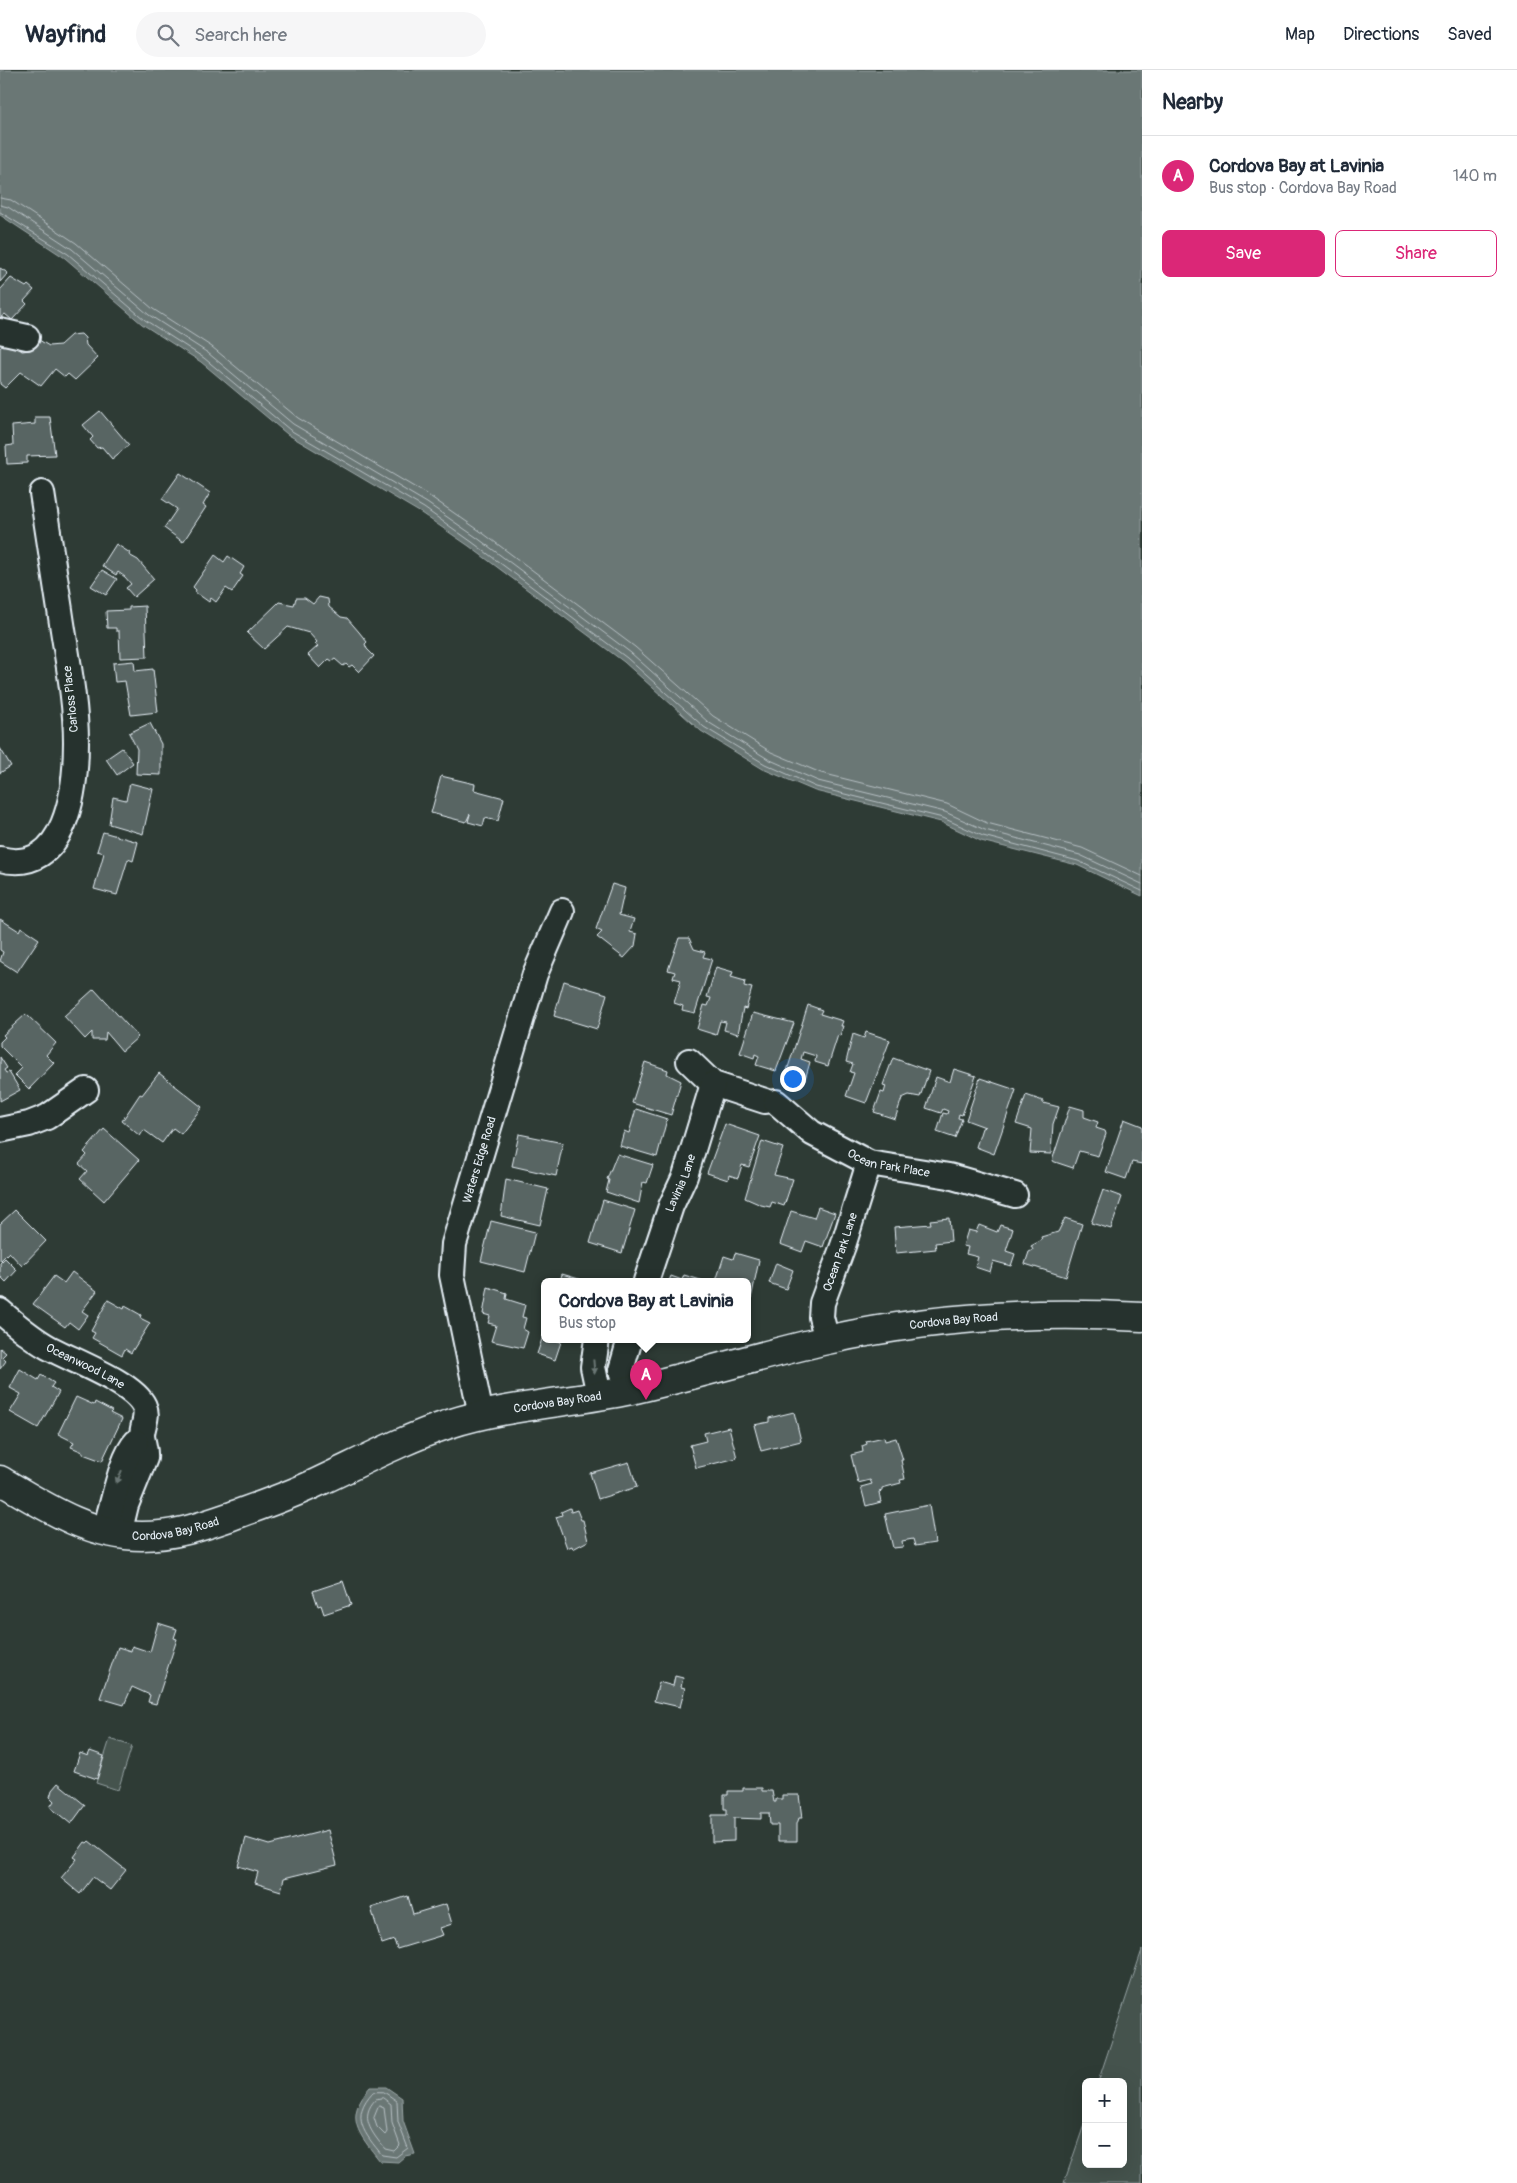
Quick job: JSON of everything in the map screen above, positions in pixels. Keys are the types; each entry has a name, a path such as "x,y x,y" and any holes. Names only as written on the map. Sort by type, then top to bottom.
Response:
{"main road":[{"name":"Cordova Bay Road","path":"0,1480 72,1520 111,1533 141,1536 170,1534 196,1528 284,1497 414,1437 481,1415 627,1391 724,1368 827,1340 905,1326 1025,1315 1142,1317"}],"street":[{"path":"0,331 27,337"},
{"name":"Carloss Place","path":"0,859 23,861 43,852 54,843 68,811 71,793 76,743 74,705 42,493"},
{"name":"Waters Edge Road","path":"481,1415 452,1275 454,1244 535,974 562,912"},
{"path":"689,1061 713,1084"},
{"name":"Ocean Park Place","path":"713,1084 770,1101 812,1133 869,1163 949,1176 1015,1195"},
{"name":"Lavinia Lane","path":"647,1278 671,1206 685,1176 713,1084"},
{"path":"0,1130 29,1124 47,1116 86,1090"},
{"name":"Ocean Park Lane","path":"827,1340 821,1317 822,1303 843,1246 869,1163"},
{"name":"Oceanwood Lane","path":"0,1311 25,1333 130,1390 141,1401 147,1414 142,1435 146,1452 145,1458 126,1505 111,1533"},
{"path":"596,1343 593,1367 600,1395"},
{"path":"627,1391 621,1370 629,1343"}],"shaded area":[{"path":"110,1739 132,1746 118,1790 96,1783"},
{"path":"1142,1950 1142,2183 1064,2183 1082,2131 1082,2168 1127,2168 1127,2078 1099,2078"}],"water":[{"path":"0,70 1142,70 1142,896 1077,865 981,841 941,822 815,791 763,769 701,731 624,662 469,546 421,513 287,434 201,362 142,324 65,258 0,215"},
{"path":"370,2087 386,2087 402,2098 403,2121 415,2154 405,2156 398,2162 380,2161 360,2134 357,2126 357,2108"}],"building":[{"path":"0,268 8,273 0,282"},
{"path":"11,278 26,287 28,285 34,290 24,301 27,304 12,320 5,314 0,318 0,290"},
{"path":"81,334 85,338 86,345 98,358 75,380 68,374 65,377 55,369 41,386 21,372 5,388 0,384 0,348 4,343 11,343 22,351 30,350 39,340 49,346 60,345 71,335"},
{"path":"100,411 129,445 112,459 102,447 97,448 90,440 93,437 83,425"},
{"path":"35,417 50,417 55,455 27,456 27,463 7,464 6,446 13,445 12,426 35,424"},
{"path":"180,473 210,493 203,505 206,507 183,542 164,528 177,509 162,499"},
{"path":"116,544 138,560 154,579 134,597 126,588 131,584 125,577 118,572 116,575 102,566"},
{"path":"215,555 224,562 228,556 244,567 240,574 243,576 232,592 226,588 216,602 211,598 209,602 195,592 196,590 193,587"},
{"path":"102,570 117,579 106,595 91,586"},
{"path":"319,597 328,599 329,607 341,617 347,618 367,642 365,644 367,649 374,656 359,672 352,665 349,667 346,664 343,666 335,659 332,661 329,659 320,668 308,655 318,646 309,633 288,627 264,649 247,633 279,602 294,605 296,598 305,598 313,604"},
{"path":"145,606 147,657 120,658 119,631 116,631 116,628 107,628 106,611 129,610 129,607"},
{"path":"134,661 135,671 153,669 158,712 131,715 125,681 115,682 113,663"},
{"path":"150,723 161,744 161,775 136,774 137,749 129,733"},
{"path":"0,748 11,766 0,773"},
{"path":"122,748 133,763 117,775 106,759"},
{"path":"441,776 475,784 474,790 504,798 498,821 485,818 483,826 468,822 470,814 466,822 431,813"},
{"path":"130,783 153,789 143,834 109,824 113,797 126,800"},
{"path":"103,832 138,842 133,861 128,859 117,895 94,889 104,853 97,851"},
{"path":"612,884 625,888 619,915 634,919 630,932 637,934 635,946 624,958 597,937 602,932 596,929"},
{"path":"0,919 19,931 21,927 39,939 17,972 0,961 3,952 0,950"},
{"path":"679,938 689,938 694,949 705,952 703,957 712,959 695,1013 682,1010 683,1006 674,1003 681,980 673,978 675,972 668,970"},
{"path":"716,967 733,972 731,977 745,981 744,986 752,988 746,1009 743,1008 738,1034 724,1030 726,1022 720,1021 716,1035 697,1029 704,1005 708,1006 711,998 707,997"},
{"path":"564,981 607,994 597,1029 554,1016"},
{"path":"94,989 138,1037 122,1051 106,1032 105,1040 92,1040 92,1032 85,1039 64,1016"},
{"path":"808,1005 822,1010 820,1014 843,1021 841,1026 843,1026 840,1036 838,1035 828,1066 815,1062 816,1056 803,1052 801,1059 810,1062 804,1083 785,1077"},
{"path":"753,1013 794,1023 776,1071 756,1065 759,1056 755,1054 754,1058 740,1053"},
{"path":"26,1014 56,1043 46,1055 54,1063 29,1089 15,1075 22,1068 0,1046 0,1042 5,1037 3,1035"},
{"path":"866,1032 890,1040 866,1103 846,1096 854,1073 850,1072 853,1064 846,1062 853,1034 864,1038"},
{"path":"0,1057 7,1068 4,1070 6,1073 9,1072 20,1090 0,1101"},
{"path":"893,1058 929,1071 920,1097 909,1095 902,1098 895,1119 874,1112 881,1092 884,1093 886,1086 883,1085"},
{"path":"645,1062 668,1070 667,1074 681,1081 671,1115 632,1103"},
{"path":"954,1069 976,1076 962,1115 959,1114 958,1118 962,1119 955,1138 937,1132 943,1113 947,1114 948,1111 943,1109 941,1113 926,1108 936,1077 950,1082"},
{"path":"159,1073 202,1107 181,1134 173,1128 162,1143 144,1130 140,1136 122,1121 140,1094 142,1095"},
{"path":"980,1078 1016,1090 994,1154 976,1147 982,1128 985,1127 966,1120"},
{"path":"1026,1095 1043,1101 1043,1103 1059,1107 1053,1124 1051,1154 1030,1153 1032,1129 1016,1124"},
{"path":"1070,1106 1084,1110 1084,1117 1098,1122 1096,1128 1105,1131 1106,1134 1098,1156 1079,1151 1073,1168 1052,1161"},
{"path":"636,1109 667,1119 657,1157 620,1146 624,1131 629,1133"},
{"path":"1124,1119 1142,1126 1142,1164 1132,1162 1126,1179 1106,1172"},
{"path":"725,1124 760,1136 749,1167 742,1165 738,1178 729,1175 728,1180 707,1173"},
{"path":"104,1129 139,1160 104,1201 80,1179 87,1171 79,1164 87,1155 84,1152"},
{"path":"519,1134 563,1143 556,1176 512,1166"},
{"path":"762,1141 783,1148 774,1175 793,1179 784,1206 772,1202 770,1207 745,1198"},
{"path":"617,1154 653,1165 647,1183 643,1182 639,1203 606,1192 609,1180 607,1179"},
{"path":"506,1179 548,1189 540,1225 501,1216"},
{"path":"1103,1190 1122,1197 1111,1229 1091,1223"},
{"path":"603,1200 635,1210 622,1253 590,1243"},
{"path":"818,1207 835,1213 823,1247 806,1241 802,1252 780,1244 791,1211 814,1218"},
{"path":"15,1210 46,1241 22,1266 9,1252 0,1261 0,1224"},
{"path":"949,1218 951,1241 935,1243 936,1249 896,1253 894,1227 931,1224 930,1220"},
{"path":"1065,1218 1082,1224 1066,1277 1025,1264 1029,1252 1033,1250 1031,1246 1042,1240 1041,1237 1058,1232"},
{"path":"491,1221 535,1232 525,1272 481,1261"},
{"path":"979,1225 997,1232 1000,1225 1013,1229 1006,1251 1015,1254 1011,1266 993,1261 990,1272 975,1267 978,1257 966,1254 968,1247 963,1246 968,1230 976,1232"},
{"path":"735,1253 759,1260 751,1299 751,1278 717,1278 724,1256 733,1259"},
{"path":"5,1258 17,1270 6,1282 0,1276 0,1263"},
{"path":"776,1263 793,1270 786,1289 769,1283"},
{"path":"72,1272 97,1291 82,1311 88,1315 78,1329 69,1322 65,1327 33,1304 54,1276 64,1283"},
{"path":"562,1274 576,1278 561,1278"},
{"path":"684,1275 694,1278 683,1278"},
{"path":"488,1287 507,1293 506,1299 525,1305 522,1317 526,1318 523,1329 528,1332 523,1348 491,1341 496,1325 488,1323 490,1316 483,1314"},
{"path":"108,1300 124,1309 125,1306 141,1315 140,1318 150,1323 131,1353 125,1349 122,1355 92,1338 95,1333 91,1331"},
{"path":"541,1342 561,1343 555,1360 537,1354"},
{"path":"0,1348 6,1353 2,1357 6,1361 0,1369"},
{"path":"20,1369 38,1380 41,1375 54,1383 51,1387 59,1392 38,1428 10,1412 21,1394 10,1388"},
{"path":"76,1397 94,1405 95,1402 122,1419 102,1461 71,1447 74,1442 58,1434"},
{"path":"794,1412 801,1441 761,1451 754,1425 769,1422 769,1418"},
{"path":"729,1427 737,1458 696,1468 690,1445 706,1441 704,1433"},
{"path":"884,1437 885,1441 896,1438 903,1460 901,1460 905,1479 900,1480 901,1483 882,1488 882,1491 879,1492 881,1502 866,1506 861,1487 872,1484 870,1480 858,1483 851,1455 863,1452 862,1446 867,1444 866,1441"},
{"path":"629,1462 637,1487 598,1499 590,1473"},
{"path":"929,1505 935,1543 915,1546 913,1539 902,1541 903,1547 893,1548 885,1514"},
{"path":"570,1508 571,1512 577,1510 581,1520 583,1520 588,1541 573,1549 572,1546 567,1548 556,1517 562,1515 561,1512"},
{"path":"343,1581 351,1605 324,1614 321,1605 318,1606 313,1591"},
{"path":"158,1623 177,1629 174,1638 177,1639 156,1704 148,1702 150,1695 132,1687 124,1705 100,1698 118,1647 131,1651 132,1646 150,1652"},
{"path":"675,1676 683,1678 681,1687 685,1688 680,1707 654,1701 659,1682 673,1686"},
{"path":"90,1751 104,1756 97,1779 74,1771 80,1753 88,1756"},
{"path":"58,1783 85,1805 71,1824 50,1807 54,1801 50,1797 52,1790"},
{"path":"743,1788 762,1788 762,1791 772,1791 774,1802 776,1802 776,1799 782,1799 782,1795 799,1795 802,1818 799,1818 797,1824 797,1841 778,1841 778,1825 770,1825 769,1813 761,1813 761,1819 734,1818 734,1841 712,1842 712,1815 727,1815 727,1809 724,1809 724,1795 728,1795 728,1791 743,1791"},
{"path":"328,1830 337,1865 284,1878 281,1891 255,1883 258,1872 238,1866 246,1838 269,1845"},
{"path":"89,1841 126,1870 110,1890 93,1877 80,1894 61,1878 77,1859 74,1857 85,1842"},
{"path":"408,1896 413,1914 446,1904 452,1924 440,1928 443,1935 397,1949 394,1940 382,1944 371,1908"}],"place":[{"name":"Cordova Bay at Lavinia","path":"646,1400"}]}
